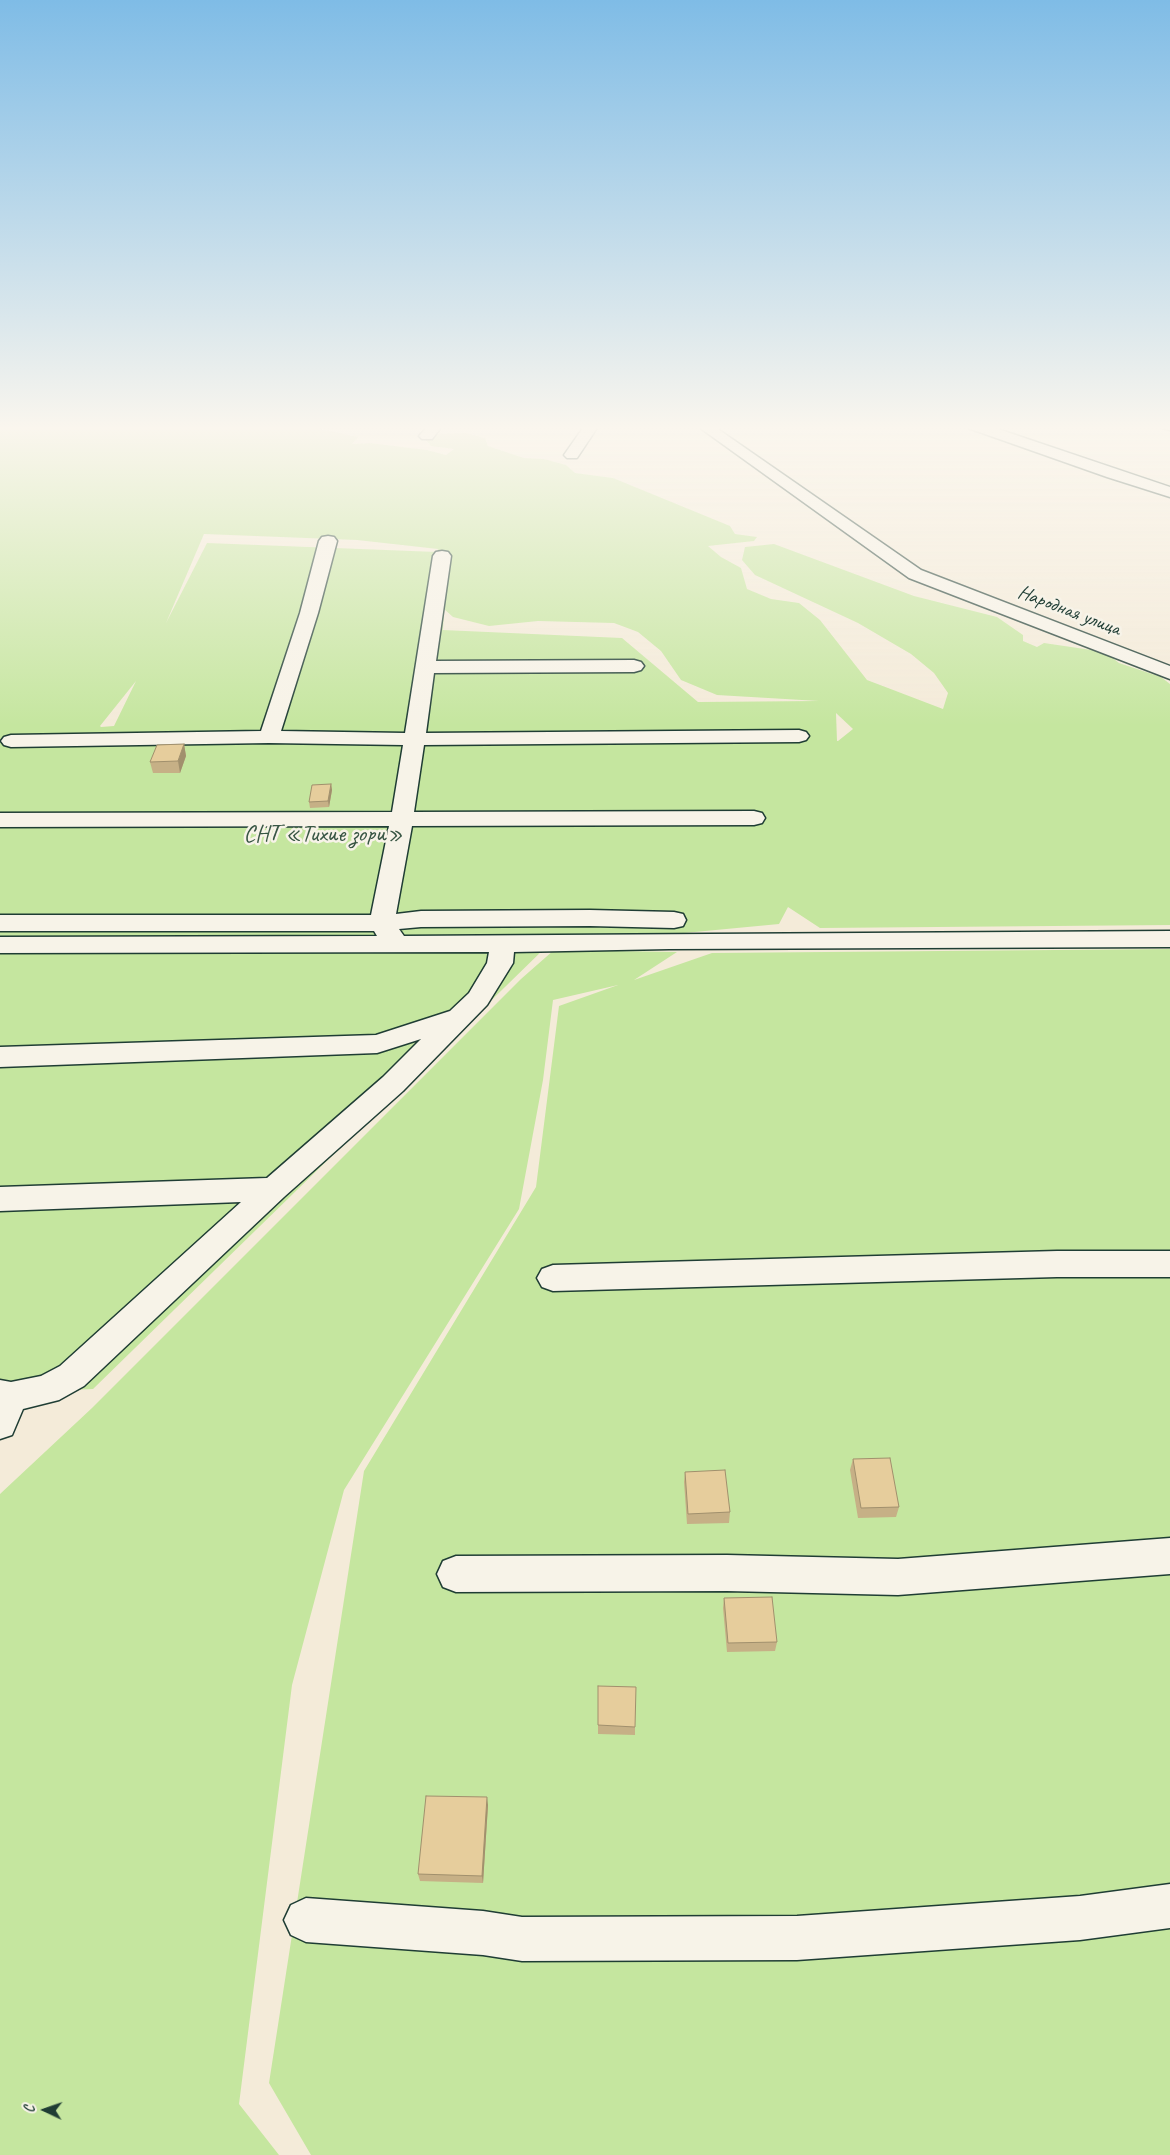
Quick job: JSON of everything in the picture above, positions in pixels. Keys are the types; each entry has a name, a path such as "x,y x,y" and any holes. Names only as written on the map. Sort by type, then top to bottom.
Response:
{"street":[{"name":"Народная улица","path":"847,526 915,574 1170,673"},
{"path":"269,737 310,613 328,541"},
{"path":"388,934 402,820 442,556"},
{"path":"425,667 634,666"},
{"path":"11,741 269,737 414,739 799,736"},
{"path":"0,820 754,818"},
{"path":"0,945 388,934 431,919 590,918 674,920"},
{"path":"0,923 388,934 503,944 669,941 1170,939"},
{"path":"4,1406 47,1390 72,1376 274,1189 393,1084 478,999 500,964 503,944"},
{"path":"0,1057 377,1044 459,1016"},
{"path":"0,1199 274,1189"},
{"path":"553,1278 1057,1264 1170,1264"},
{"path":"456,1574 727,1573 898,1577 1170,1556"},
{"path":"306,1920 483,1933 522,1939 797,1938 1080,1918 1170,1906"}],"green space":[{"name":"СНТ «Тихие зори»","path":"0,526 729,526 735,534 757,537 754,541 708,546 721,557 741,568 747,589 771,599 799,603 820,620 867,680 943,709 948,693 934,673 911,654 858,623 755,575 742,560 745,547 774,544 914,596 997,617 1023,635 1023,641 1037,647 1044,643 1105,652 1119,663 1161,677 1170,684 1170,925 820,928 788,907 779,924 547,946 93,1389 0,1393","holes":["204,534 357,540 438,549 437,552 207,543 166,623","444,609 453,617 489,626 538,621 614,623 638,632 661,651 681,680 717,695 819,701 698,702 622,638 443,630","136,681 114,726 101,727 100,726","836,713 853,729 838,741 837,741"]},
{"path":"1170,949 1170,2155 311,2155 269,2083 364,1471 536,1187 559,1006 618,985 553,1000 543,1080 519,1209 344,1490 292,1685 239,2104 279,2155 0,2155 0,1494 92,1408 521,979 554,950 677,952 634,980 712,953"}],"building":[{"path":"184,744 178,761 150,762 157,745"},
{"path":"331,784 328,801 309,802 312,785"},
{"path":"890,1458 899,1507 861,1508 853,1459"},
{"path":"725,1470 730,1512 688,1514 685,1472"},
{"path":"772,1597 777,1642 728,1643 724,1598"},
{"path":"598,1686 636,1687 635,1727 598,1725"},
{"path":"426,1796 487,1797 482,1876 418,1874"}]}
